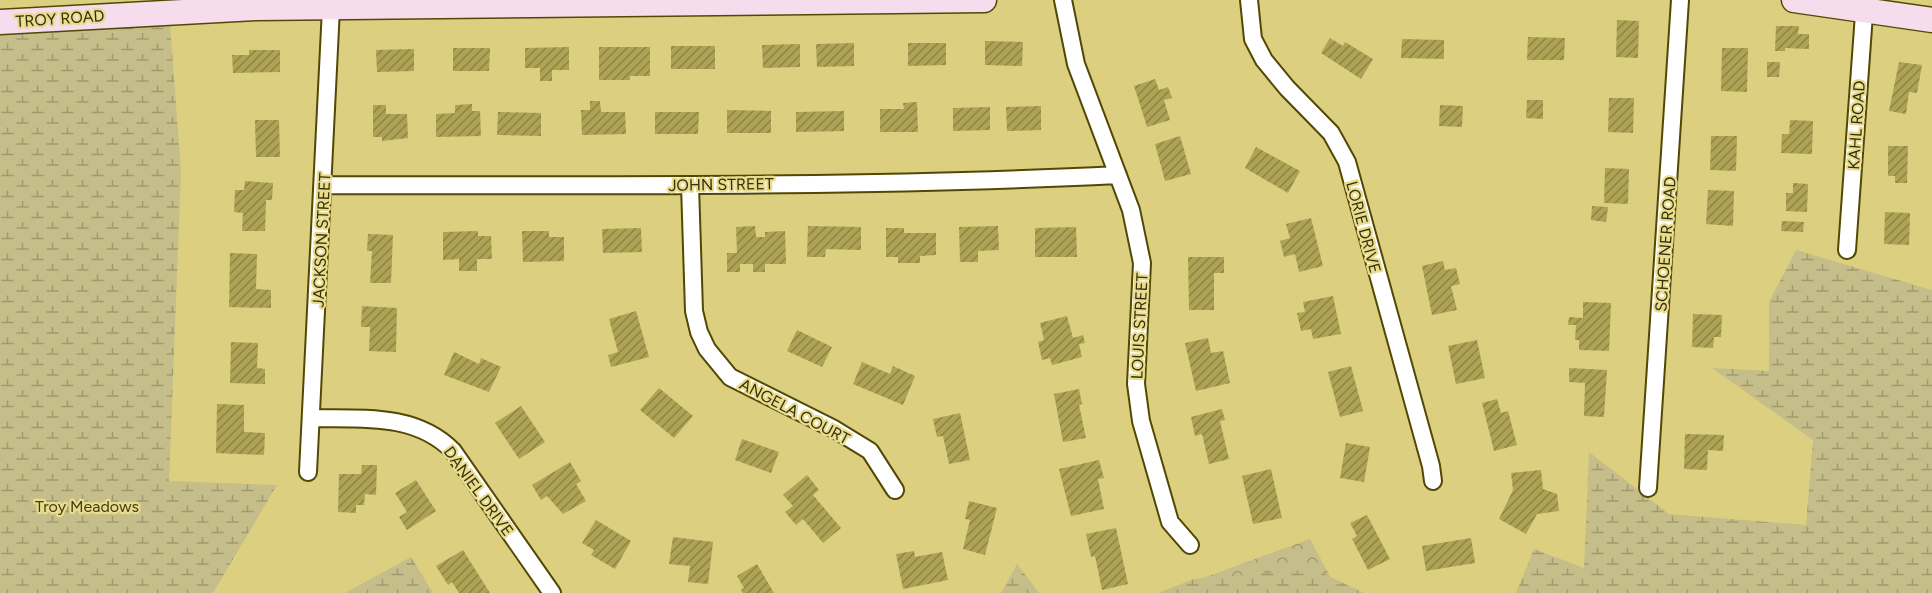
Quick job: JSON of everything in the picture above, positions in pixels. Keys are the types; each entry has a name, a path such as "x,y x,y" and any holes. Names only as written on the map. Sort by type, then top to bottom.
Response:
{"street":[{"name":"TROY ROAD","path":"0,22 118,14 502,3 984,0"},
{"name":"LOUIS STREET","path":"1063,0 1076,64 1131,210 1142,264 1136,384 1141,421 1170,522 1190,545"},
{"name":"LORIE DRIVE","path":"1249,0 1253,39 1264,60 1287,88 1331,133 1347,162 1431,466 1433,481"},
{"name":"SCHOENER ROAD","path":"1648,488 1680,0"},
{"path":"1794,0 1864,5 1932,20"},
{"name":"KAHL ROAD","path":"1847,250 1864,5"},
{"name":"JACKSON STREET","path":"308,472 313,418 331,8"},
{"name":"JOHN STREET","path":"324,185 690,185 1034,179 1118,175"},
{"name":"ANGELA COURT","path":"690,185 694,311 699,333 707,350 730,376 834,429 870,451 895,490"},
{"name":"DANIEL DRIVE","path":"313,418 405,422 435,435 453,451 552,593"}],"green space":[{"name":"Troy Meadows","path":"170,24 181,171 169,481 277,485 213,593 0,593 0,35"},
{"path":"1796,250 1932,290 1932,593 1516,593 1534,549 1584,568 1589,452 1669,514 1806,525 1813,440 1712,368 1769,371 1769,302"},
{"path":"1310,539 1339,593 1162,593"},
{"path":"411,557 433,593 345,593"},
{"path":"1017,564 1039,593 1001,593"},
{"path":"1314,569 1364,593 1158,593 1194,579"}],"building":[{"path":"1617,20 1639,21 1638,58 1616,57"},
{"path":"1776,26 1799,26 1798,34 1809,34 1809,49 1785,48 1785,51 1775,51"},
{"path":"1528,37 1565,38 1564,60 1527,60"},
{"path":"1330,38 1343,46 1345,42 1373,59 1361,79 1321,53"},
{"path":"1402,39 1444,40 1444,59 1401,58"},
{"path":"985,41 1023,42 1022,66 985,65"},
{"path":"854,43 854,66 817,67 816,44"},
{"path":"908,43 946,43 946,65 908,66"},
{"path":"800,44 800,67 763,68 762,45"},
{"path":"671,46 715,46 715,69 671,69"},
{"path":"569,47 569,70 552,70 552,81 540,81 540,68 525,68 525,48"},
{"path":"599,47 650,47 650,76 630,76 630,80 599,80"},
{"path":"453,48 490,48 489,71 453,71"},
{"path":"1722,48 1748,48 1747,92 1721,91"},
{"path":"414,49 414,71 377,72 376,50"},
{"path":"249,50 280,50 280,72 233,73 232,55 249,55"},
{"path":"1767,62 1780,62 1779,77 1767,77"},
{"path":"1899,62 1922,65 1917,93 1909,92 1906,114 1889,111"},
{"path":"1155,79 1159,90 1168,87 1172,98 1164,100 1170,120 1147,127 1134,86"},
{"path":"1609,98 1634,98 1633,133 1608,132"},
{"path":"1527,100 1543,100 1543,119 1526,118"},
{"path":"590,101 600,101 601,112 625,112 626,134 582,135 581,110 590,110"},
{"path":"917,102 918,132 880,132 880,109 904,109 903,103"},
{"path":"472,104 472,111 480,111 481,136 436,137 436,114 455,113 455,105"},
{"path":"373,105 386,105 386,114 407,114 408,138 382,141 382,137 373,137"},
{"path":"1440,105 1463,106 1462,127 1439,126"},
{"path":"1041,106 1041,130 1007,131 1006,107"},
{"path":"990,107 990,130 953,131 953,108"},
{"path":"727,110 771,111 771,133 727,133"},
{"path":"844,111 844,131 796,132 796,112"},
{"path":"498,112 541,113 541,136 497,135"},
{"path":"655,112 699,112 698,134 655,134"},
{"path":"255,120 279,120 280,157 256,157"},
{"path":"1790,120 1813,121 1812,154 1781,153 1782,134 1789,134"},
{"path":"1180,136 1191,174 1165,181 1155,144"},
{"path":"1711,136 1737,136 1736,171 1710,170"},
{"path":"1888,146 1908,146 1907,183 1895,183 1895,176 1888,176"},
{"path":"1256,147 1300,171 1288,193 1245,168"},
{"path":"1605,168 1629,169 1628,204 1604,203"},
{"path":"245,181 273,183 272,200 266,200 265,231 242,231 243,213 234,212 235,190 244,190"},
{"path":"1793,183 1808,184 1807,212 1786,211 1786,193 1793,193"},
{"path":"1708,190 1734,191 1733,226 1706,224"},
{"path":"1592,206 1608,207 1606,222 1591,220"},
{"path":"1885,212 1910,213 1909,245 1884,244"},
{"path":"1311,218 1323,266 1299,272 1295,254 1284,257 1280,241 1290,238 1286,224"},
{"path":"1782,221 1804,222 1803,232 1781,231"},
{"path":"755,226 756,237 765,237 765,232 785,231 786,264 765,264 765,272 753,272 753,264 740,264 740,272 727,272 727,253 737,253 736,227"},
{"path":"808,226 861,227 861,250 826,249 825,257 807,257"},
{"path":"998,226 999,250 978,251 978,262 960,262 959,227"},
{"path":"1076,227 1077,257 1035,257 1035,228"},
{"path":"641,228 642,252 603,253 602,229"},
{"path":"886,228 904,228 904,233 936,233 936,255 920,256 920,263 898,263 898,257 886,257"},
{"path":"478,231 478,236 491,236 492,259 477,259 477,271 459,271 459,259 443,260 443,232"},
{"path":"522,231 549,231 549,237 564,237 564,261 523,262"},
{"path":"368,234 393,235 391,283 370,283 372,251 367,251"},
{"path":"230,253 257,254 256,289 271,290 271,308 229,307"},
{"path":"1188,257 1224,257 1224,273 1214,273 1214,310 1189,310"},
{"path":"1443,261 1445,270 1456,268 1460,284 1451,286 1457,310 1432,315 1422,266"},
{"path":"1333,296 1341,334 1313,339 1311,329 1301,331 1297,313 1305,312 1303,302"},
{"path":"1583,302 1611,303 1609,351 1579,350 1579,340 1575,340 1576,325 1568,325 1569,317 1583,318"},
{"path":"362,306 397,308 396,352 369,351 370,327 361,327"},
{"path":"636,311 649,357 611,367 608,355 618,352 609,319"},
{"path":"1693,314 1722,315 1721,337 1714,337 1713,348 1692,347"},
{"path":"1067,316 1073,338 1083,335 1085,343 1079,344 1082,357 1052,365 1050,358 1042,360 1038,342 1044,340 1040,323"},
{"path":"797,330 832,347 822,367 787,351"},
{"path":"1208,338 1211,353 1223,351 1230,383 1196,391 1185,343"},
{"path":"1477,340 1485,378 1456,384 1448,346"},
{"path":"231,342 258,343 257,368 265,369 265,384 230,383"},
{"path":"454,352 479,364 481,358 501,367 489,392 444,375"},
{"path":"862,362 890,374 893,366 915,376 903,405 853,384"},
{"path":"1351,366 1363,411 1340,417 1328,372"},
{"path":"1569,368 1607,370 1604,417 1584,416 1585,383 1569,382"},
{"path":"659,388 693,416 674,438 640,410"},
{"path":"1079,389 1082,404 1079,405 1086,438 1063,442 1054,394"},
{"path":"1497,399 1501,413 1508,411 1517,445 1494,451 1482,403"},
{"path":"217,404 244,405 244,432 265,433 264,455 216,453"},
{"path":"521,406 545,442 519,459 495,423"},
{"path":"1222,409 1225,420 1220,421 1229,459 1209,464 1202,434 1195,436 1191,417"},
{"path":"960,413 970,460 949,464 943,436 937,437 933,419"},
{"path":"1685,434 1724,435 1723,451 1708,450 1707,470 1684,469"},
{"path":"742,439 779,452 771,473 735,460"},
{"path":"1346,443 1370,447 1364,482 1340,478"},
{"path":"1099,460 1104,478 1098,479 1104,509 1071,516 1059,469"},
{"path":"570,462 581,481 576,484 586,501 563,514 547,496 541,500 532,485"},
{"path":"362,465 377,465 376,495 365,494 364,505 356,505 356,513 338,512 339,474 361,474"},
{"path":"1271,469 1282,518 1253,524 1242,476"},
{"path":"1541,470 1543,489 1557,494 1559,511 1537,514 1526,534 1499,519 1513,490 1511,473"},
{"path":"807,475 819,490 813,495 841,528 823,543 803,519 796,525 785,512 793,506 783,495"},
{"path":"416,480 436,511 407,530 399,517 407,512 395,493"},
{"path":"969,501 997,508 985,555 963,549 970,520 965,519"},
{"path":"1367,515 1390,559 1368,570 1352,539 1357,536 1350,523"},
{"path":"596,520 631,541 615,569 591,555 594,550 582,543"},
{"path":"1116,528 1128,584 1102,590 1095,556 1091,557 1086,534"},
{"path":"673,537 713,542 708,584 688,582 690,566 669,564"},
{"path":"1471,538 1475,563 1426,571 1422,546"},
{"path":"463,550 490,593 459,593 452,582 448,585 436,566"},
{"path":"914,551 915,557 942,552 948,580 903,589 896,554"},
{"path":"757,564 774,593 743,593 741,590 744,588 737,576"}]}
